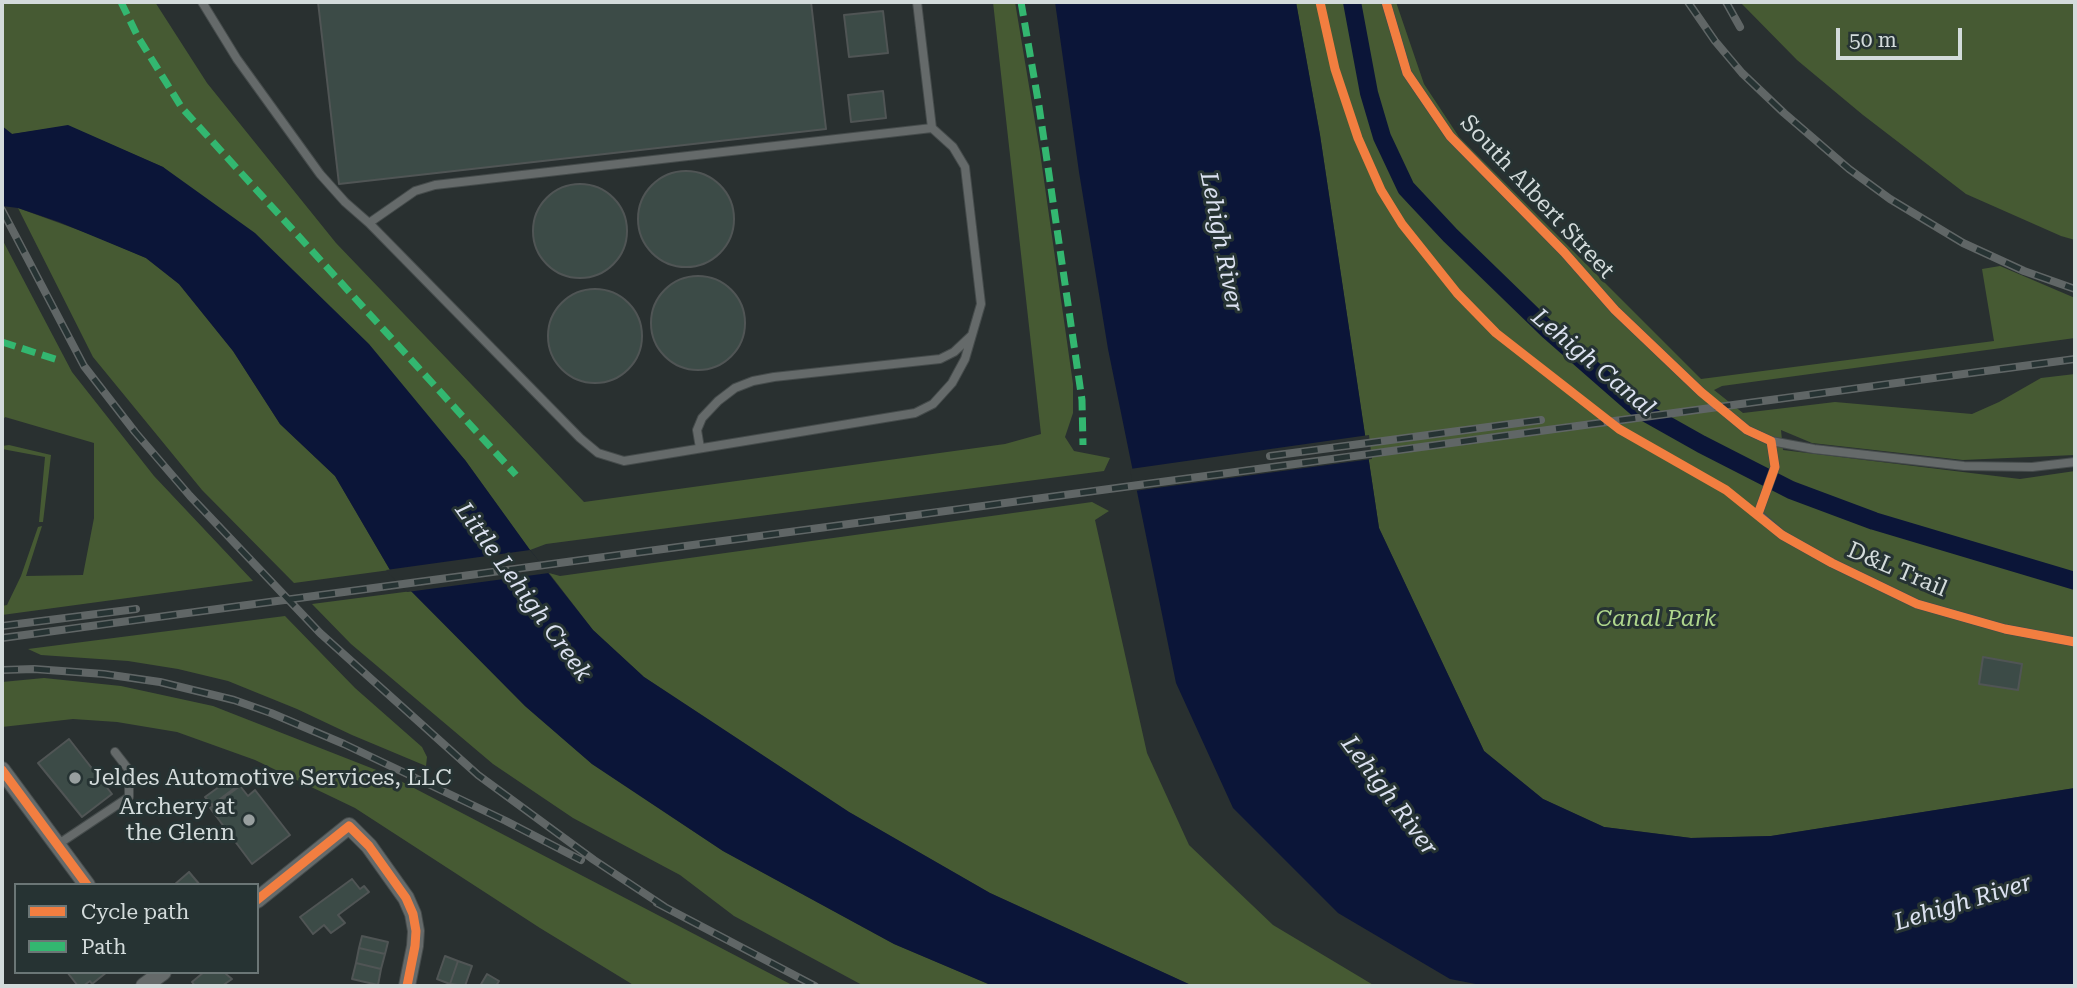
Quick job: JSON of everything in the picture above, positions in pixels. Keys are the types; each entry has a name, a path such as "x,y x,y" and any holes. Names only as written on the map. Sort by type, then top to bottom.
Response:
{"street":[{"path":"2,770 86,883"},
{"path":"259,898 349,826 369,846 406,898 413,914 415,946 407,986"},
{"path":"144,986 161,977"}],"lane":[{"path":"202,2 237,59 320,174 345,202 369,223 571,428 598,453 624,461 915,413 933,404 952,383 965,359 981,304 965,167 953,147 932,128 917,2"},
{"name":"South Albert Street","path":"1385,2 1407,73 1450,136 1564,252 1615,310 1702,392"},
{"path":"369,223 415,191 435,185 932,128"},
{"path":"700,448 697,430 702,418 735,388 774,377 940,359 954,352 973,334"},
{"path":"1729,415 1747,430 1771,441 1814,449 1964,466 2032,467 2075,462"},
{"name":"D&L Trail","path":"1771,441 1775,467 1758,514 1782,535 1832,563 1917,604 2005,629 2075,642"},
{"path":"57,845 129,797 130,771 115,752"}],"green space":[{"path":"2,2 155,2 207,83 336,243 584,502 1005,444 1041,434 993,2 1015,2 1040,152 1073,384 1073,413 1065,437 1074,451 1110,458 1104,471 546,544 530,550 465,460 163,167 68,126 12,134 2,126"},
{"name":"Canal Park","path":"1296,2 1396,2 1424,84 1459,137 1701,379 1994,341 1982,269 2000,266 2075,298 2075,338 1722,386 1714,390 1743,413 1835,402 1972,414 2041,378 2075,374 2075,455 1963,460 1812,443 1781,430 1783,450 2020,479 2075,471 2075,788 1771,836 1691,838 1604,827 1543,799 1484,751 1379,528 1320,135"},
{"path":"1740,2 2075,2 2075,240 1966,194 1797,60"},
{"path":"18,208 146,258 179,284 233,351 280,424 335,476 390,570 294,583 202,490 93,357"},
{"path":"2,239 72,372 154,476 253,581 2,615 2,606 7,605 21,576 38,527 42,526 26,576 83,575 94,518 94,443 5,417 2,422"},
{"path":"9,445 51,455 43,522 39,522 45,457 2,449 2,446"},
{"path":"1092,502 1109,511 1095,520 1147,753 1189,845 1273,925 1375,986 1193,986 990,893 849,812 644,677 593,630 549,573 560,576"},
{"path":"412,591 525,706 592,764 723,851 894,944 993,986 864,986 734,916 680,875 573,818 493,764 351,644 312,604"},
{"path":"285,616 355,688 422,747 427,757 426,766 228,681 128,661 41,655 28,649"},
{"path":"44,678 121,686 213,706 389,775 794,986 635,986 355,808 255,760 177,732 117,722 73,719 2,727 2,682"}],"water":[{"name":"Lehigh River","path":"1055,2 1296,2 1320,135 1379,528 1484,751 1543,799 1604,827 1691,838 1771,836 2075,788 2075,986 1486,986 1450,979 1338,913 1233,808 1176,683 1108,349"},
{"name":"Little Lehigh Creek","path":"68,125 163,167 255,233 369,344 465,460 530,550 593,630 644,677 849,812 990,893 1193,986 993,986 894,944 723,851 592,764 525,706 390,570 335,476 280,424 233,351 179,284 146,258 59,222 18,208 2,206 2,126 12,134"}],"pier":[{"path":"1369,435 1372,459 1134,491 1130,469"},
{"path":"530,550 549,573 407,592 386,570"}],"building":[{"path":"318,2 811,2 826,129 339,184"},
{"path":"883,11 888,53 849,57 844,15"},
{"path":"883,91 886,118 851,122 848,95"},
{"path":"686,171 704,175 720,185 730,201 734,219 730,237 720,253 704,263 686,267 668,263 652,253 642,237 638,219 642,201 652,185 668,175"},
{"path":"580,184 598,187 613,198 624,213 627,231 624,249 613,264 598,275 580,278 562,275 547,264 536,249 533,231 536,213 547,198 562,187"},
{"path":"698,276 716,280 731,290 741,305 745,323 741,341 731,356 716,366 698,370 680,366 665,356 655,341 651,323 655,305 665,290 680,280"},
{"path":"595,289 613,293 628,303 638,318 642,336 638,354 628,369 613,379 595,383 577,379 562,369 552,354 548,336 552,318 562,303 577,293"},
{"path":"1983,657 2022,664 2018,690 1979,684"},
{"name":"Jeldes Automotive Services, LLC","path":"69,739 112,794 82,817 38,763"},
{"path":"234,776 240,784 212,805 205,797"},
{"name":"Archery at the Glenn","path":"240,786 248,796 255,790 290,835 252,864 210,808"},
{"path":"189,872 198,883 176,883"},
{"path":"352,879 360,889 364,886 369,892 338,915 345,923 331,933 324,925 313,934 300,917"},
{"path":"362,936 388,942 385,954 359,948"},
{"path":"359,948 385,954 381,969 356,963"},
{"path":"445,956 458,961 450,984 437,979"},
{"path":"458,961 472,966 465,986 450,984"},
{"path":"356,963 381,969 378,985 352,979"},
{"path":"69,974 104,974 92,984 90,981 78,986"},
{"path":"202,974 226,974 232,979 222,986 195,986 192,982"},
{"path":"487,974 499,981 496,986 480,986"}],"waterway":[{"name":"Lehigh Canal","path":"1352,2 1369,93 1382,137 1406,188 1450,235 1549,331 1637,408 1791,490 1874,521 2075,581"}],"railway":[{"path":"1688,2 1715,41 1742,73 1849,169 1890,199 1963,243 2024,271 2075,289"},
{"path":"1726,2 1740,27"},
{"path":"2,210 84,366 135,432 190,496 320,633 478,775 594,860 665,907"},
{"path":"2,638 2075,359"},
{"path":"1270,456 1541,420"},
{"path":"2,626 136,609"},
{"path":"2,670 34,669 104,674 160,682 234,700 344,744 581,860"},
{"path":"657,903 815,986"}],"marked path":[{"path":"121,2 138,37 182,108 516,475"},
{"path":"1021,2 1082,400 1083,445"},
{"path":"2,342 61,361"}],"cycle path":[{"path":"1320,2 1335,69 1358,138 1381,190 1402,224 1457,293 1496,333 1619,429 1726,490 1782,535 1832,563 1917,604 2005,629 2075,642"},
{"path":"1386,2 1407,73 1450,136 1564,252 1615,310 1701,392 1747,430 1771,441 1775,467 1758,514"},
{"path":"2,770 86,883"},
{"path":"259,898 349,826 369,846 406,898 413,914 415,946 407,986"}],"place":[{"name":"Jeldes Automotive Services, LLC","path":"75,778"},
{"name":"Archery at the Glenn","path":"249,820"}]}
